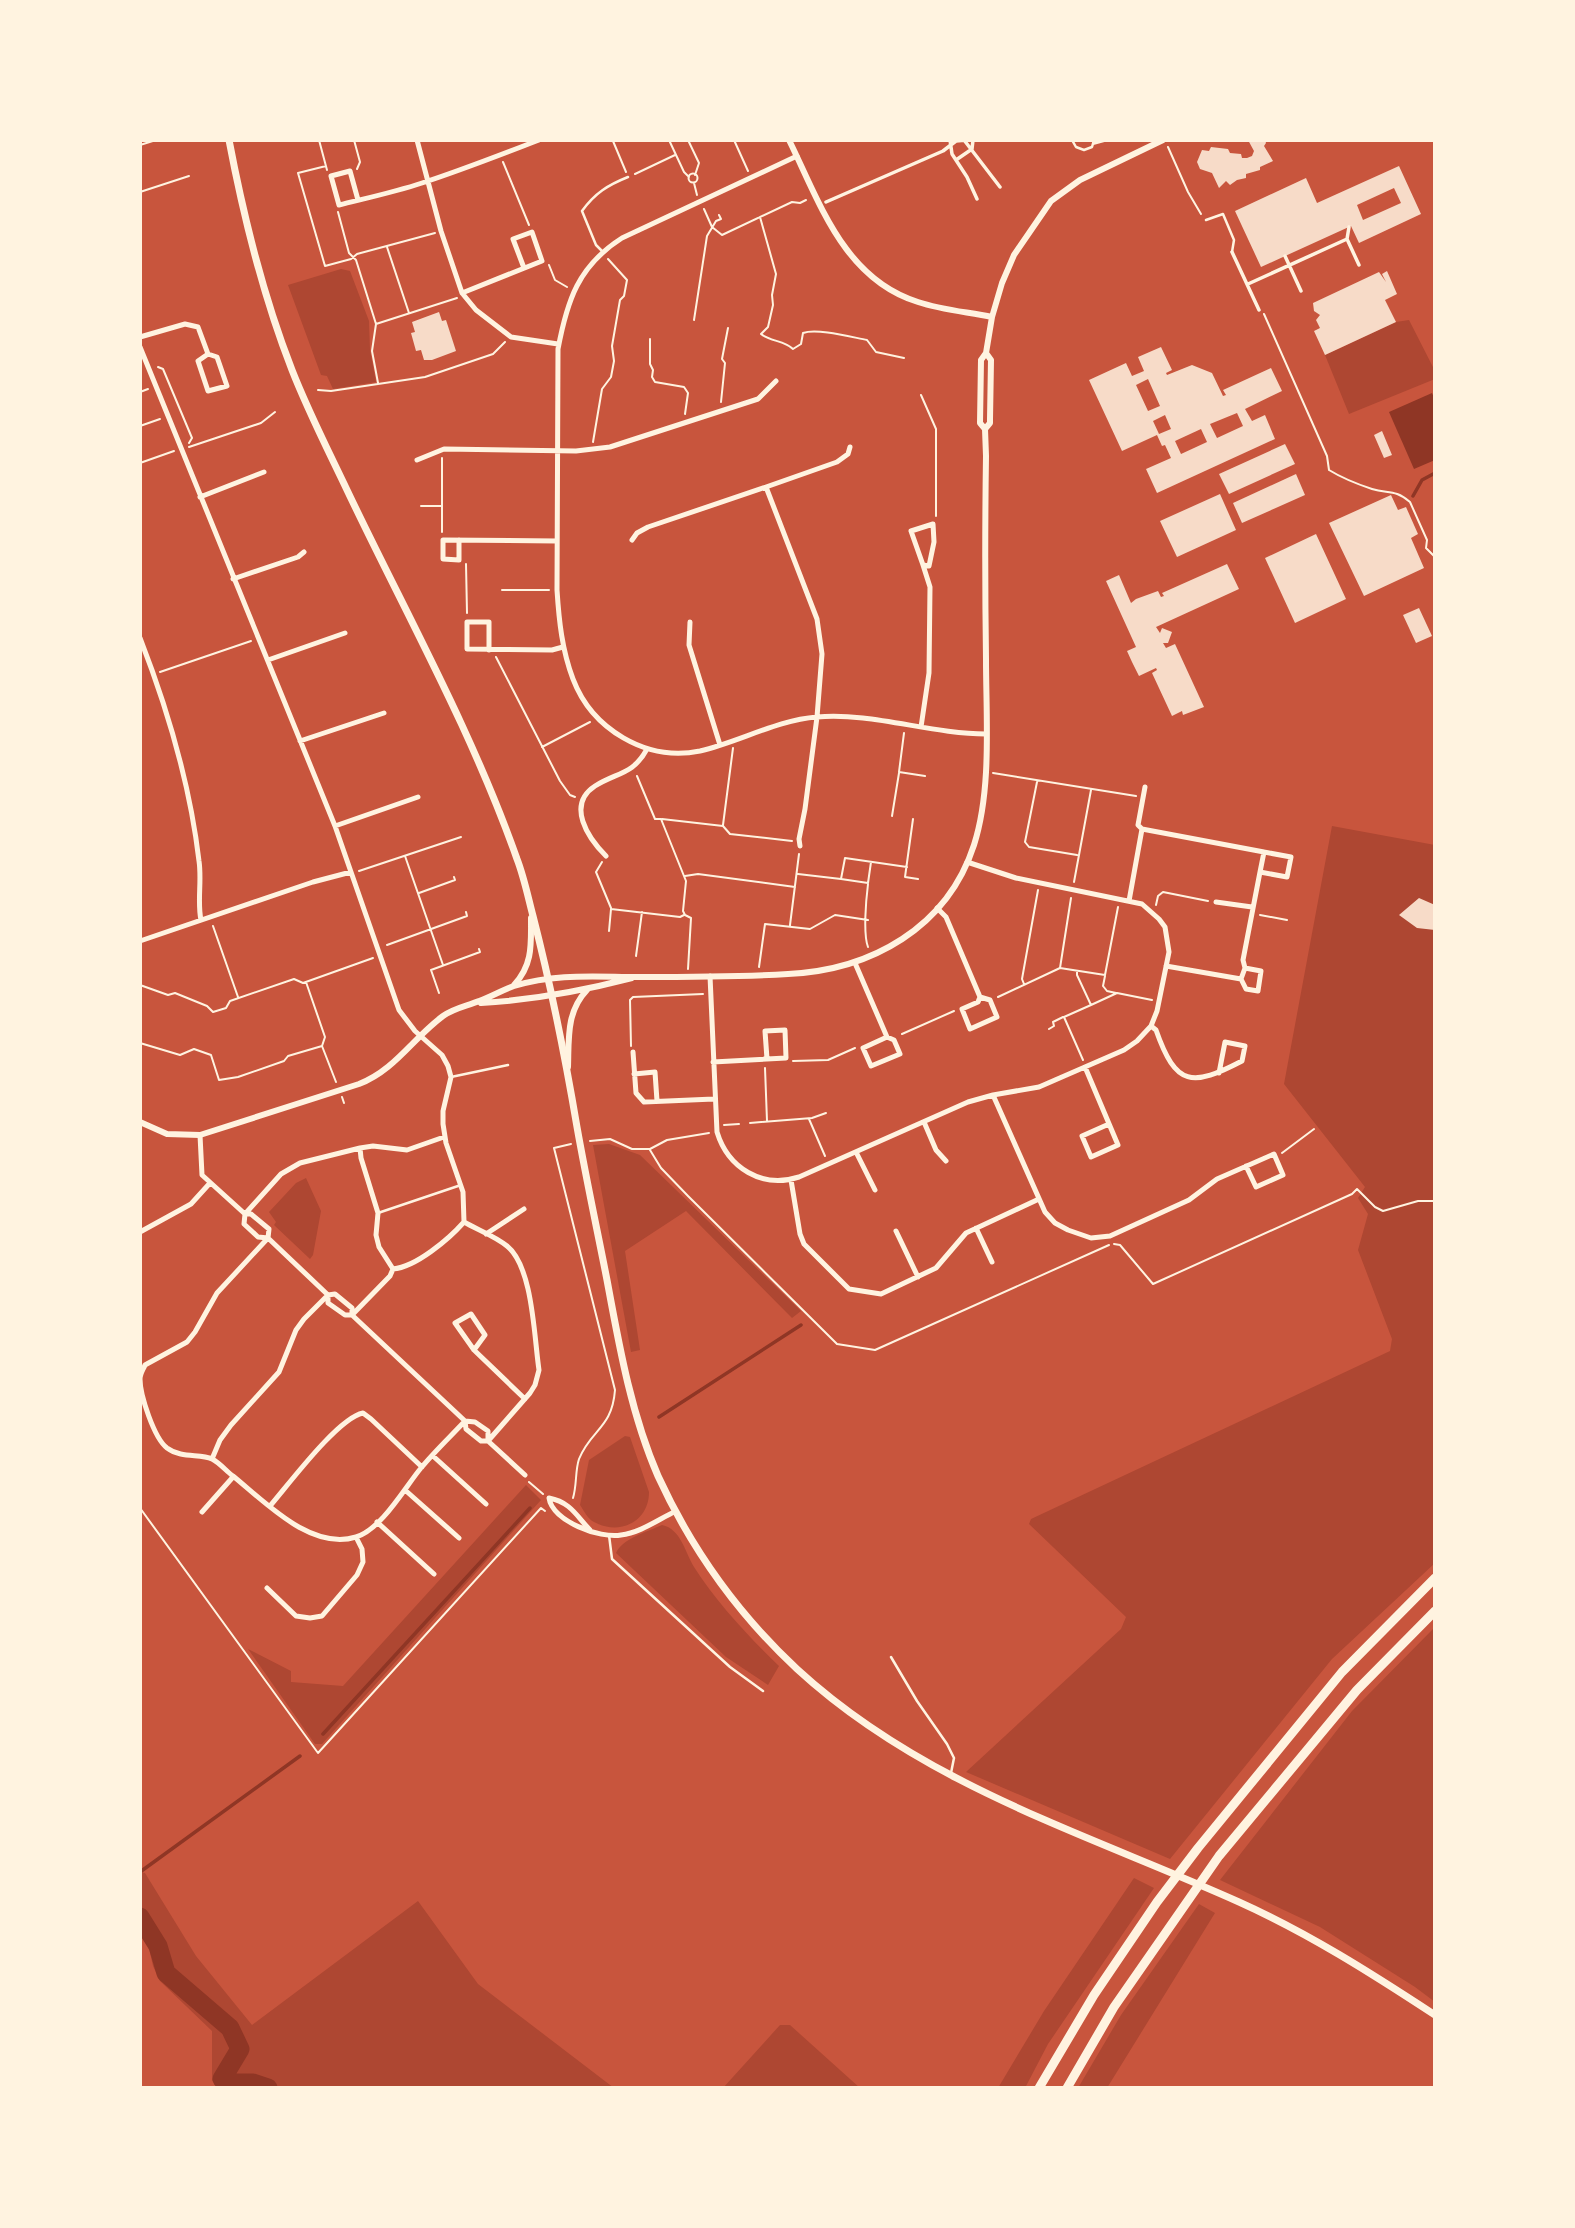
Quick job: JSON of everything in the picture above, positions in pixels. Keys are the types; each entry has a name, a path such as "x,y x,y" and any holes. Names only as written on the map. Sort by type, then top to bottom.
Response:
{"highway":[{"path":"1039,2088 1094,1995 1157,1902 1198,1848 1342,1672 1435,1578"},
{"path":"1067,2088 1115,2007 1219,1856 1357,1690 1435,1611"}],"main road":[{"path":"229,140 264,290 292,371 317,428 461,723 494,797 520,866 550,979 621,1354 656,1471 676,1511 716,1577 751,1622 796,1668 839,1705 892,1743 950,1776 1017,1808 1242,1903 1327,1945 1435,2015"}],"street":[{"path":"417,140 441,231 463,295 476,310 511,337 558,344"},
{"path":"359,200 350,171 331,176 339,205 359,200 429,180 539,140"},
{"path":"789,140 837,239 873,278 916,302 992,317"},
{"path":"950,140 950,147 977,199"},
{"path":"826,202 950,147 956,141 965,140 1000,187"},
{"path":"956,160 972,149 973,140"},
{"path":"1094,141 1105,140"},
{"path":"140,1122 166,1134 200,1135 367,1081 385,1071 446,1013 512,987 573,975 638,977 817,972 873,956 902,940 937,908 958,880 967,862 978,829 985,772 985,429 990,423 991,360 986,353 992,317 1002,283 1014,255 1051,201 1080,180 1164,140"},
{"path":"797,156 622,238 587,268 574,290 558,344 557,541 557,590 563,647 573,681 597,718 622,738 647,749 678,753 701,751 817,717 986,734"},
{"path":"1347,239 1349,228"},
{"path":"1343,230 1359,265"},
{"path":"463,295 542,261 531,232 513,239 524,268"},
{"path":"1248,284 1347,239"},
{"path":"1232,252 1259,310"},
{"path":"1285,256 1301,291"},
{"path":"140,337 192,324 198,327 208,354"},
{"path":"140,347 167,416 184,448 200,497 335,826 399,1010 442,1055 448,1066 451,1077 443,1111 444,1138 461,1185 465,1205 464,1222 453,1234 415,1261 404,1268 393,1269"},
{"path":"208,354 217,357 227,386 208,391 198,361 208,354"},
{"path":"417,460 442,450 558,451 610,447 758,399 776,380"},
{"path":"632,540 637,533 648,527 837,462 848,454 850,447"},
{"path":"200,497 264,472"},
{"path":"766,486 817,619 822,654 817,717 799,843"},
{"path":"921,727 929,673 928,577 911,531 933,524 934,542 926,566"},
{"path":"459,540 459,560 443,559 443,540 459,540 557,541"},
{"path":"233,579 298,557 304,552"},
{"path":"492,650 489,622 467,622 467,649 492,650 552,650 563,647"},
{"path":"690,622 689,645 720,745"},
{"path":"268,660 345,633"},
{"path":"140,638 165,704 186,785 200,863 201,920"},
{"path":"300,741 384,713"},
{"path":"606,856 587,833 580,811 583,799 593,787 634,768 647,749"},
{"path":"1144,791 1138,825 1142,829 1291,857 1287,877 1260,872"},
{"path":"335,826 418,797"},
{"path":"1129,901 1142,829"},
{"path":"1241,979 1264,852"},
{"path":"710,976 716,1129 725,1152 747,1172 767,1180 791,1180 968,1102 1039,1087 1124,1050 1137,1041 1151,1026 1160,1002 1169,952 1167,935 1159,919 1142,904 1039,883 986,870 967,862"},
{"path":"140,941 351,872"},
{"path":"1216,902 1252,910"},
{"path":"937,908 946,917 980,997 978,1002 962,1009 970,1029 997,1017 990,1000 980,997"},
{"path":"512,987 521,978 532,953 531,910"},
{"path":"855,963 887,1037 894,1040 900,1054 871,1066 863,1048 887,1037"},
{"path":"1166,966 1241,979 1247,989 1258,991 1261,971 1245,968"},
{"path":"476,1003 529,1000 587,990 638,977"},
{"path":"568,1071 571,1017 587,990"},
{"path":"1151,1026 1156,1030 1173,1067 1186,1076 1198,1079 1219,1073 1242,1061 1245,1046 1225,1042 1219,1073"},
{"path":"713,1062 786,1058 785,1030 765,1031 767,1059"},
{"path":"632,1052 636,1093 644,1102 714,1099"},
{"path":"1085,1067 1118,1144 1091,1157 1082,1136 1109,1124"},
{"path":"634,1074 655,1072 657,1101"},
{"path":"993,1095 1045,1212 1055,1223 1082,1235 1098,1238 1110,1236 1189,1200 1217,1179 1245,1166 1274,1154 1283,1175 1256,1187 1245,1166"},
{"path":"924,1122 936,1150 946,1161"},
{"path":"200,1135 202,1175 245,1214"},
{"path":"444,1138 407,1150 360,1147 300,1163 281,1174 245,1214 244,1224 258,1237 268,1238 328,1295 328,1303 345,1315 352,1315 465,1421 468,1431 481,1441 488,1441 525,1475"},
{"path":"360,1147 360,1158 378,1213 376,1235 379,1247 393,1269"},
{"path":"856,1152 875,1190"},
{"path":"791,1180 804,1244 849,1289 881,1294 936,1268 958,1241 976,1228 1039,1199"},
{"path":"140,1232 191,1204 210,1183"},
{"path":"486,1234 524,1209"},
{"path":"245,1214 251,1213 269,1229 268,1238 217,1293 187,1342 143,1363 140,1383 155,1433 167,1448 187,1457 212,1458 291,1524 312,1535 328,1538 356,1537 377,1522 422,1467 465,1421"},
{"path":"464,1222 506,1245 519,1258 526,1274 539,1370 536,1385 526,1399 488,1441"},
{"path":"976,1228 992,1262"},
{"path":"896,1231 918,1277"},
{"path":"352,1315 390,1276 393,1269"},
{"path":"212,1458 231,1425 279,1372 296,1330 304,1319 328,1295 335,1294 352,1308 352,1315"},
{"path":"474,1350 485,1335 471,1314 455,1323 474,1350 526,1399"},
{"path":"270,1506 324,1444 354,1415 363,1413 372,1419 422,1467"},
{"path":"465,1421 475,1422 488,1431 488,1441"},
{"path":"433,1456 486,1504"},
{"path":"202,1512 233,1477"},
{"path":"405,1490 459,1538"},
{"path":"590,1530 561,1500 548,1498 551,1507 566,1521 590,1530 609,1535 632,1533 676,1511"},
{"path":"377,1522 433,1574"},
{"path":"267,1588 296,1616 322,1616 357,1575 363,1562 362,1549 356,1537"}],"lane":[{"path":"1072,140 1080,149 1088,149 1094,141"},
{"path":"603,252 596,245 582,211 605,187 628,177"},
{"path":"1206,220 1223,214 1234,240 1232,252"},
{"path":"451,1077 508,1065"},
{"path":"378,1213 461,1185"},
{"path":"609,1535 612,1559 730,1667 762,1691"},
{"path":"891,1657 954,1758 950,1776"}],"path":[{"path":"140,145 156,140"},
{"path":"319,140 331,176"},
{"path":"350,171 358,169 360,162 354,140"},
{"path":"669,140 690,181 694,183 712,227 722,234 792,202 800,203 808,199"},
{"path":"688,140 699,163 695,175 697,180 694,183"},
{"path":"734,140 751,177"},
{"path":"1164,140 1188,192 1206,220"},
{"path":"613,141 628,177 675,155"},
{"path":"501,155 531,232"},
{"path":"326,166 298,173 325,266 441,231"},
{"path":"689,177 695,175"},
{"path":"140,192 188,176"},
{"path":"339,205 338,212 349,253 354,257 376,324 372,351 379,384"},
{"path":"694,320 705,250 712,227 721,219 719,215"},
{"path":"760,217 776,274 768,327 761,334 768,340 786,343 793,349 801,344 803,333 825,332 867,340 876,352 904,358"},
{"path":"387,246 409,313"},
{"path":"591,450 602,389 611,377 612,346 620,300 624,296 627,280 603,252"},
{"path":"542,261 550,265 555,280 574,290"},
{"path":"376,324 463,295"},
{"path":"1259,310 1267,319 1327,456 1329,470 1371,488 1393,491 1410,502 1427,540 1426,548 1435,557"},
{"path":"719,412 724,384 722,380 725,363 722,359 728,328"},
{"path":"318,390 425,377 493,354 511,337"},
{"path":"650,339 652,377 655,382 684,387 688,393 685,413 687,422"},
{"path":"148,367 152,365 163,369 191,438 184,448"},
{"path":"921,395 936,429 937,511 933,524"},
{"path":"140,463 261,423 275,412"},
{"path":"140,426 167,416"},
{"path":"442,450 443,540"},
{"path":"421,506 442,506"},
{"path":"459,560 467,564 467,622"},
{"path":"502,590 557,590"},
{"path":"154,674 258,638"},
{"path":"492,650 560,781 569,795 583,799"},
{"path":"542,747 597,718"},
{"path":"892,816 905,725"},
{"path":"723,826 733,751 731,742"},
{"path":"634,768 654,819 723,826 730,834 799,843 790,927"},
{"path":"899,772 925,776"},
{"path":"985,772 1129,797 1144,791"},
{"path":"1037,780 1025,842 1029,847 1078,855"},
{"path":"1060,968 1091,790"},
{"path":"661,819 685,876 683,911 691,918 688,976"},
{"path":"913,819 905,877 918,879"},
{"path":"351,872 461,837"},
{"path":"405,856 443,965"},
{"path":"606,856 596,872 611,908 609,932"},
{"path":"841,879 845,858 907,867"},
{"path":"872,862 864,914 868,920 865,939 873,956"},
{"path":"685,876 698,874 795,887"},
{"path":"797,874 868,883"},
{"path":"418,893 455,880 454,877"},
{"path":"1025,985 1022,979 1039,883"},
{"path":"1151,911 1163,892 1216,902"},
{"path":"1119,899 1103,986 1107,991 1160,1002"},
{"path":"611,908 680,917 685,915"},
{"path":"1252,910 1287,920"},
{"path":"379,948 467,916 466,912"},
{"path":"636,956 642,912"},
{"path":"759,975 765,924 810,929 835,915 868,920"},
{"path":"210,918 238,998"},
{"path":"439,993 431,970 480,952 479,948"},
{"path":"140,985 168,995 175,993 207,1006 213,1012 226,1008 230,1001 238,998 294,979 303,983 381,955"},
{"path":"990,1000 1060,968 1105,975"},
{"path":"1077,970 1091,1005"},
{"path":"306,981 325,1037 322,1046 344,1103"},
{"path":"1049,1029 1054,1026 1053,1022 1117,993"},
{"path":"632,1052 629,1000 632,997 711,994"},
{"path":"887,1037 898,1036 962,1009"},
{"path":"1064,1017 1085,1067"},
{"path":"140,1043 180,1055 194,1049 211,1055 219,1080 238,1077 284,1061 288,1056 322,1046"},
{"path":"786,1058 789,1061 828,1060 858,1047 863,1048"},
{"path":"765,1067 767,1123"},
{"path":"750,1123 809,1118 827,1112"},
{"path":"809,1118 828,1164"},
{"path":"598,1139 610,1139 632,1149 650,1149 667,1140 738,1124"},
{"path":"1274,1154 1281,1153 1314,1129"},
{"path":"562,1146 554,1148 615,1390 614,1406 609,1418 581,1455 575,1493 567,1505"},
{"path":"650,1149 661,1168 837,1344 875,1350 1113,1243 1120,1245 1153,1284 1352,1194 1357,1189 1374,1207 1383,1211 1418,1201 1435,1201"},
{"path":"525,1475 527,1481 548,1498"},
{"path":"140,1508 318,1753 541,1508"}],"shaded area":[{"path":"341,269 350,271 369,321 370,350 376,382 333,389 327,376 321,375 288,285"},
{"path":"1409,320 1435,371 1435,379 1349,414 1325,355 1396,322"},
{"path":"1432,393 1435,400 1435,460 1414,469 1389,412"},
{"path":"1332,826 1435,845 1435,1563 1332,1659 1170,1859 966,1772 1121,1629 1126,1617 1029,1524 1031,1519 1390,1351 1392,1339 1358,1250 1368,1214 1358,1198 1365,1187 1284,1084"},
{"path":"609,1144 640,1155 801,1311 792,1318 686,1211 625,1251 640,1350 631,1352 593,1145"},
{"path":"306,1178 321,1211 310,1259 274,1225 276,1222 269,1212 296,1183"},
{"path":"625,1436 630,1437 649,1492 648,1502 644,1511 631,1523 622,1527 604,1526 590,1519 580,1505 589,1460"},
{"path":"526,1485 541,1500 322,1744 315,1744 248,1649 291,1671 291,1682 343,1686"},
{"path":"662,1525 674,1531 694,1567 713,1593 779,1666 768,1685 726,1657 616,1553 630,1539"},
{"path":"1435,1627 1435,2002 1320,1927 1220,1880 1352,1711"},
{"path":"140,1872 145,1873 196,1956 252,2025 418,1901 478,1984 614,2088 217,2088 212,2080 212,2031 160,1981 148,1944 140,1932"},
{"path":"1134,1878 1154,1888 1048,2044 1025,2088 998,2088 1044,2011"},
{"path":"1199,1904 1215,1913 1107,2088 1078,2088 1121,2015"},
{"path":"780,2025 790,2025 860,2088 723,2088"}],"building":[{"path":"1248,140 1265,140 1264,146 1273,161 1230,185 1226,181 1219,188 1212,173 1200,169 1197,162 1202,150 1209,151 1211,147 1228,149 1230,153 1241,154 1242,158 1252,156 1254,151"},
{"path":"1399,166 1421,214 1359,243 1351,226 1261,267 1235,211 1306,178 1317,203","holes":["1394,188 1401,203 1363,220 1357,205"]},
{"path":"1387,271 1397,294 1385,300 1396,322 1325,355 1314,331 1320,328 1316,320 1320,315 1314,311 1313,303 1379,272 1386,282 1382,274"},
{"path":"439,312 442,321 446,320 456,351 432,360 424,360 421,350 416,351 411,333 415,332 412,322"},
{"path":"1161,347 1172,370 1166,373 1167,375 1192,365 1212,373 1223,396 1226,395 1223,390 1271,368 1282,391 1245,409 1252,421 1265,415 1275,439 1157,493 1146,469 1171,458 1165,445 1162,446 1157,435 1122,451 1089,380 1126,363 1132,376 1144,371 1138,357","holes":["1148,379 1160,406 1148,411 1136,385","1237,413 1243,426 1217,438 1210,424","1165,415 1171,429 1159,434 1153,421","1201,429 1207,442 1181,454 1175,441"]},
{"path":"1382,431 1392,455 1384,458 1374,435"},
{"path":"1285,444 1295,464 1229,494 1219,474"},
{"path":"1296,474 1305,495 1242,523 1233,503"},
{"path":"1220,494 1236,530 1177,557 1160,521"},
{"path":"1391,495 1398,510 1406,507 1418,534 1411,538 1424,568 1364,596 1329,523"},
{"path":"1316,534 1346,599 1295,623 1265,558"},
{"path":"1227,564 1239,589 1156,627 1160,633 1162,628 1172,632 1168,643 1163,643 1166,648 1175,644 1204,707 1183,715 1182,711 1172,716 1152,673 1156,668 1139,676 1132,662 1127,651 1136,647 1106,581 1119,575 1131,603 1158,591 1161,597 1164,596 1162,593"},
{"path":"1419,608 1432,636 1416,643 1403,615"},
{"path":"1419,898 1435,905 1435,930 1417,928 1399,915"}],"waterway":[{"path":"1413,496 1422,480 1435,473"},
{"path":"659,1417 801,1325"},
{"path":"323,1734 530,1508"},
{"path":"140,1872 300,1756"},
{"path":"140,1917 158,1946 166,1973 230,2028 240,2049 222,2079 229,2083 253,2083 268,2088"}]}
